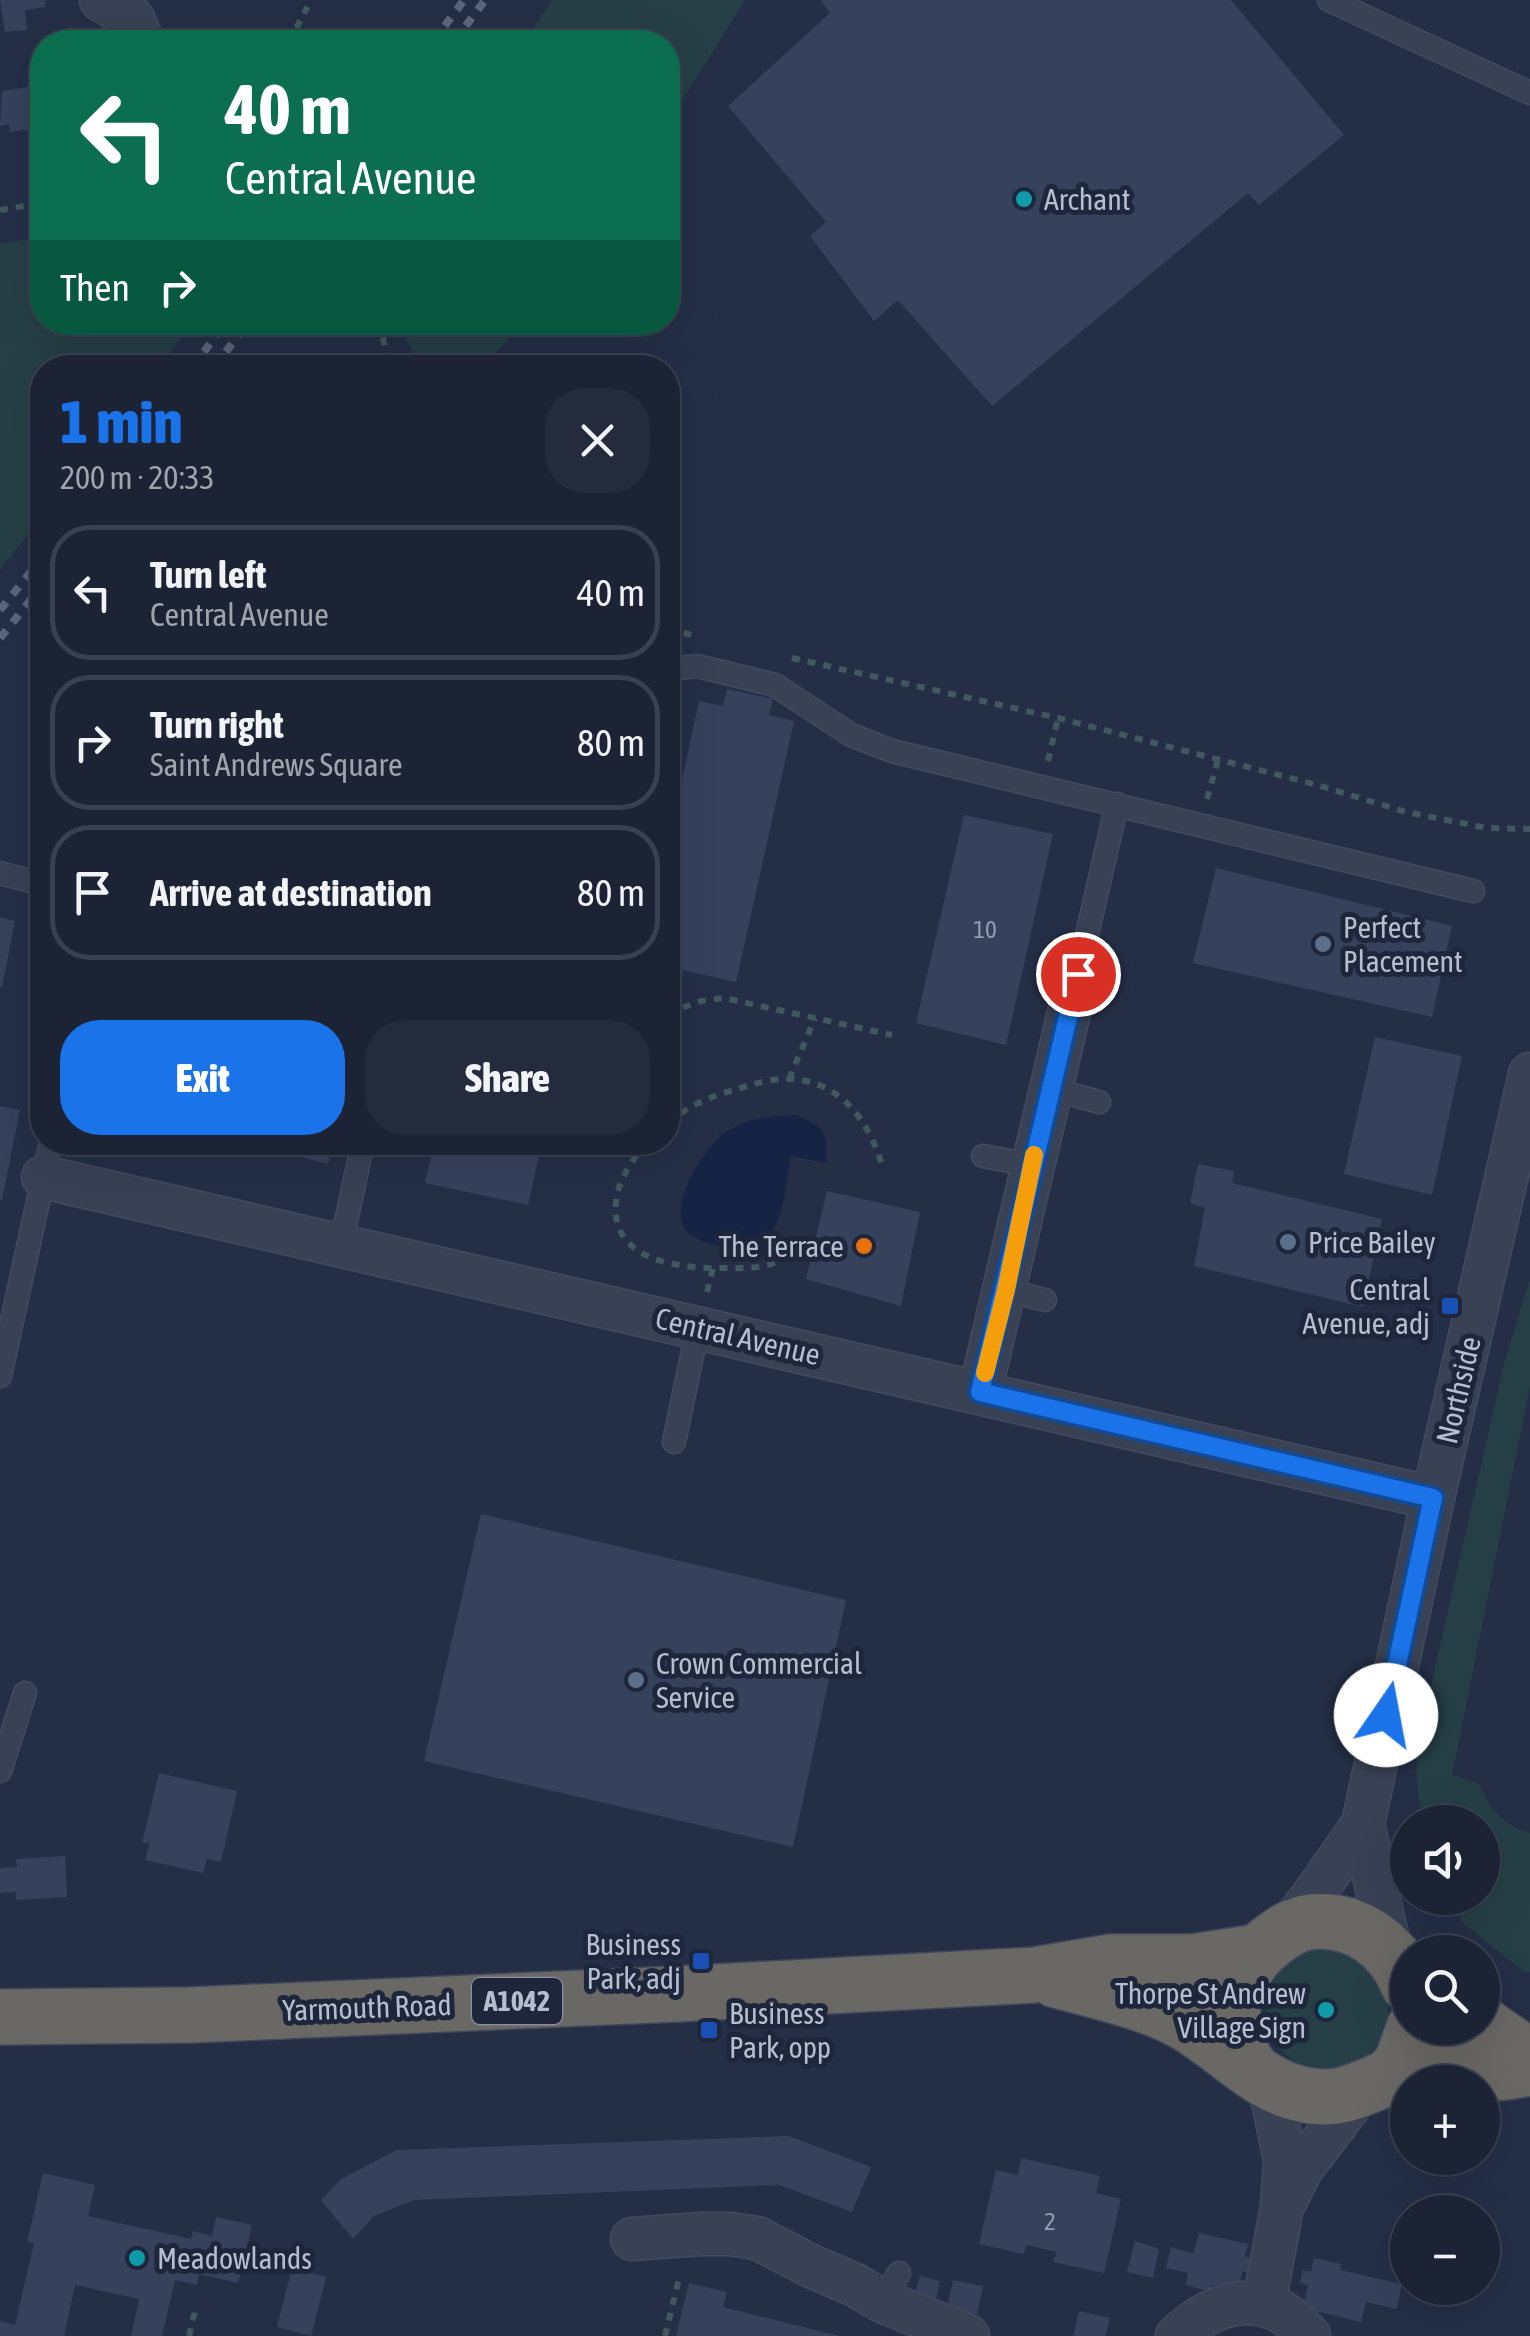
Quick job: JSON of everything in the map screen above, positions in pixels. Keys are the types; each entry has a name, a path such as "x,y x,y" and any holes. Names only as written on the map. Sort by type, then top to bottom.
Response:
{"highway":[{"name":"Yarmouth Road","path":"0,2017 266,2012 1034,1975 1110,1962 1192,1962 1272,1941 1309,1922 1357,1929 1377,1940 1390,1955"},
{"path":"1260,2075 1238,2046 1232,2006 1244,1970 1272,1941"},
{"name":"Yarmouth Road","path":"1034,1975 1105,1993 1180,2020 1260,2075 1291,2091 1334,2098 1429,2070 1496,2073 1530,2068"},
{"path":"1500,2037 1530,2058"},
{"path":"1375,2084 1402,2062 1408,2045"}],"street":[{"path":"102,0 133,20 137,30"},
{"path":"980,1392 1026,1295 1032,1165 1078,974"},
{"name":"Northside","path":"1272,1941 1310,1900 1363,1824 1530,1074"},
{"name":"Central Avenue","path":"47,1160 342,1245 1433,1498"},
{"name":"Northside","path":"1363,1824 1375,1890 1390,1935"},
{"path":"1260,2075 1285,2160 1282,2208 1264,2304"},
{"path":"1282,2208 1302,2168 1375,2084"},
{"path":"632,2239 730,2234 757,2238 856,2286 891,2287 968,2336"},
{"path":"1178,2336 1215,2310 1238,2302 1264,2304 1290,2315 1309,2336"}],"lane":[{"path":"1329,0 1530,93"},
{"path":"680,668 697,666 775,685 851,736 892,751 1473,891"},
{"path":"1078,974 1118,804"},
{"path":"0,873 30,881"},
{"path":"1052,1089 1099,1102"},
{"path":"342,1245 360,1155"},
{"path":"983,1156 1032,1165"},
{"path":"0,1376 47,1160"},
{"path":"674,1442 698,1327"},
{"path":"0,1771 25,1693"}],"path":[{"path":"296,30 311,0"},
{"path":"0,210 30,205"},
{"path":"680,632 703,637"},
{"path":"775,654 1058,718 1406,812 1487,828 1530,828"},
{"path":"1042,786 1058,718"},
{"path":"1200,824 1218,760"},
{"path":"680,1007 724,998 892,1035"},
{"path":"789,1078 815,1018"},
{"path":"680,1115 704,1100 760,1083 789,1078 816,1084 841,1098 862,1118 883,1169"},
{"path":"638,1155 618,1188 616,1210 622,1234 644,1256 698,1268 764,1268 780,1260"},
{"path":"665,2336 681,2273 683,2236"},
{"path":"189,2336 195,2312"}],"green space":[{"path":"552,0 745,0 680,104 680,30 532,30"},
{"path":"30,239 30,335 183,335 168,355 30,355 30,531 0,570 0,243"},
{"path":"405,335 512,335 494,355 414,355"},
{"path":"1530,1279 1530,1386 1452,1775 1480,1784 1490,1805 1420,1805 1416,1751 1505,1360"},
{"path":"1500,1816 1530,1833 1530,1973 1500,1953 1500,1935 1478,1935 1460,1915 1500,1915"},
{"path":"1327,1949 1350,1954 1370,1967 1383,1987 1388,2010 1383,2033 1370,2053 1350,2066 1327,2071 1304,2066 1284,2053 1271,2033 1266,2010 1271,1987 1284,1967 1304,1954"}],"water":[{"path":"797,1115 822,1132 826,1163 791,1156 781,1209 767,1238 756,1246 740,1249 705,1242 688,1232 681,1218 685,1192 698,1164 715,1142 750,1121"}],"building":[{"path":"0,0 45,0 45,7 25,10 27,30 5,32"},
{"name":"Archant","path":"821,0 1231,0 1344,135 1259,205 1248,193 992,406 898,300 874,321 810,236 826,222 728,106 830,13"},
{"path":"30,87 30,129 10,132 9,124 0,126 2,91"},
{"path":"727,689 773,699 769,715 794,721 736,982 680,970 680,789 699,701 723,706"},
{"path":"964,815 1053,834 1006,1045 916,1023"},
{"name":"Perfect Placement","path":"1216,868 1452,926 1432,1017 1193,963"},
{"path":"0,917 15,921 2,987 0,987"},
{"path":"1375,1037 1462,1056 1432,1195 1344,1174"},
{"path":"0,1106 20,1110 2,1200 0,1200"},
{"path":"293,1155 330,1155 328,1164"},
{"path":"431,1155 539,1155 528,1205 425,1183"},
{"name":"Price Bailey","path":"1198,1164 1234,1171 1232,1183 1382,1219 1363,1307 1194,1266 1205,1208 1190,1203"},
{"name":"The Terrace","path":"827,1191 920,1212 901,1306 806,1279"},
{"name":"Crown Commercial Service","path":"481,1514 846,1600 793,1847 424,1761"},
{"path":"159,1773 237,1791 221,1862 207,1859 203,1873 145,1860 150,1843 142,1843"},
{"path":"65,1856 67,1897 16,1900 16,1892 0,1893 0,1868 17,1867 16,1859"},
{"path":"789,2136 871,2167 852,2212 779,2185 414,2200 374,2216 353,2239 321,2200 341,2179 397,2150"},
{"path":"1021,2158 1100,2176 1096,2193 1121,2199 1104,2273 1053,2262 1056,2252 1026,2245 1024,2254 979,2244 996,2170 1018,2175"},
{"name":"Meadowlands","path":"43,2173 95,2185 88,2216 191,2239 193,2231 212,2236 216,2217 252,2225 238,2283 199,2274 197,2285 175,2280 162,2336 131,2336 139,2299 75,2285 64,2336 0,2336 0,2321 15,2325 34,2243 27,2242"},
{"path":"1199,2233 1248,2244 1245,2256 1253,2259 1250,2273 1242,2271 1238,2293 1212,2285 1210,2292 1186,2285 1188,2273 1166,2268 1171,2247 1193,2254"},
{"path":"1135,2241 1159,2249 1153,2278 1127,2272"},
{"path":"1314,2258 1341,2264 1340,2270 1390,2281 1390,2305 1398,2305 1397,2309 1366,2302 1361,2322 1303,2308 1308,2285 1300,2283 1303,2270 1311,2272"},
{"path":"292,2268 326,2277 311,2336 277,2327"},
{"path":"920,2276 940,2281 935,2304 914,2299"},
{"path":"953,2280 983,2286 977,2315 947,2308"},
{"path":"689,2283 727,2292 723,2307 840,2336 676,2336"},
{"path":"1079,2311 1110,2318 1105,2336 1073,2336"}],"railway":[{"path":"442,30 464,0"},
{"path":"463,30 485,0"},
{"path":"202,355 216,335"},
{"path":"224,355 238,335"},
{"path":"0,610 30,573"},
{"path":"0,638 30,601"}],"slow traffic":[{"path":"985,1373 1034,1155"}],"place":[{"name":"Archant","path":"1024,199"},
{"name":"Perfect Placement","path":"1323,944"},
{"name":"Price Bailey","path":"1288,1242"},
{"name":"The Terrace","path":"864,1246"},
{"name":"Central Avenue, adj","path":"1450,1306"},
{"name":"Crown Commercial Service","path":"636,1680"},
{"name":"Business Park, adj","path":"701,1961"},
{"name":"Thorpe St Andrew Village Sign","path":"1326,2010"},
{"name":"Business Park, opp","path":"709,2030"},
{"name":"Meadowlands","path":"137,2258"}],"route":[{"path":"1078,974 980,1392 1433,1498 1386,1715"}]}
